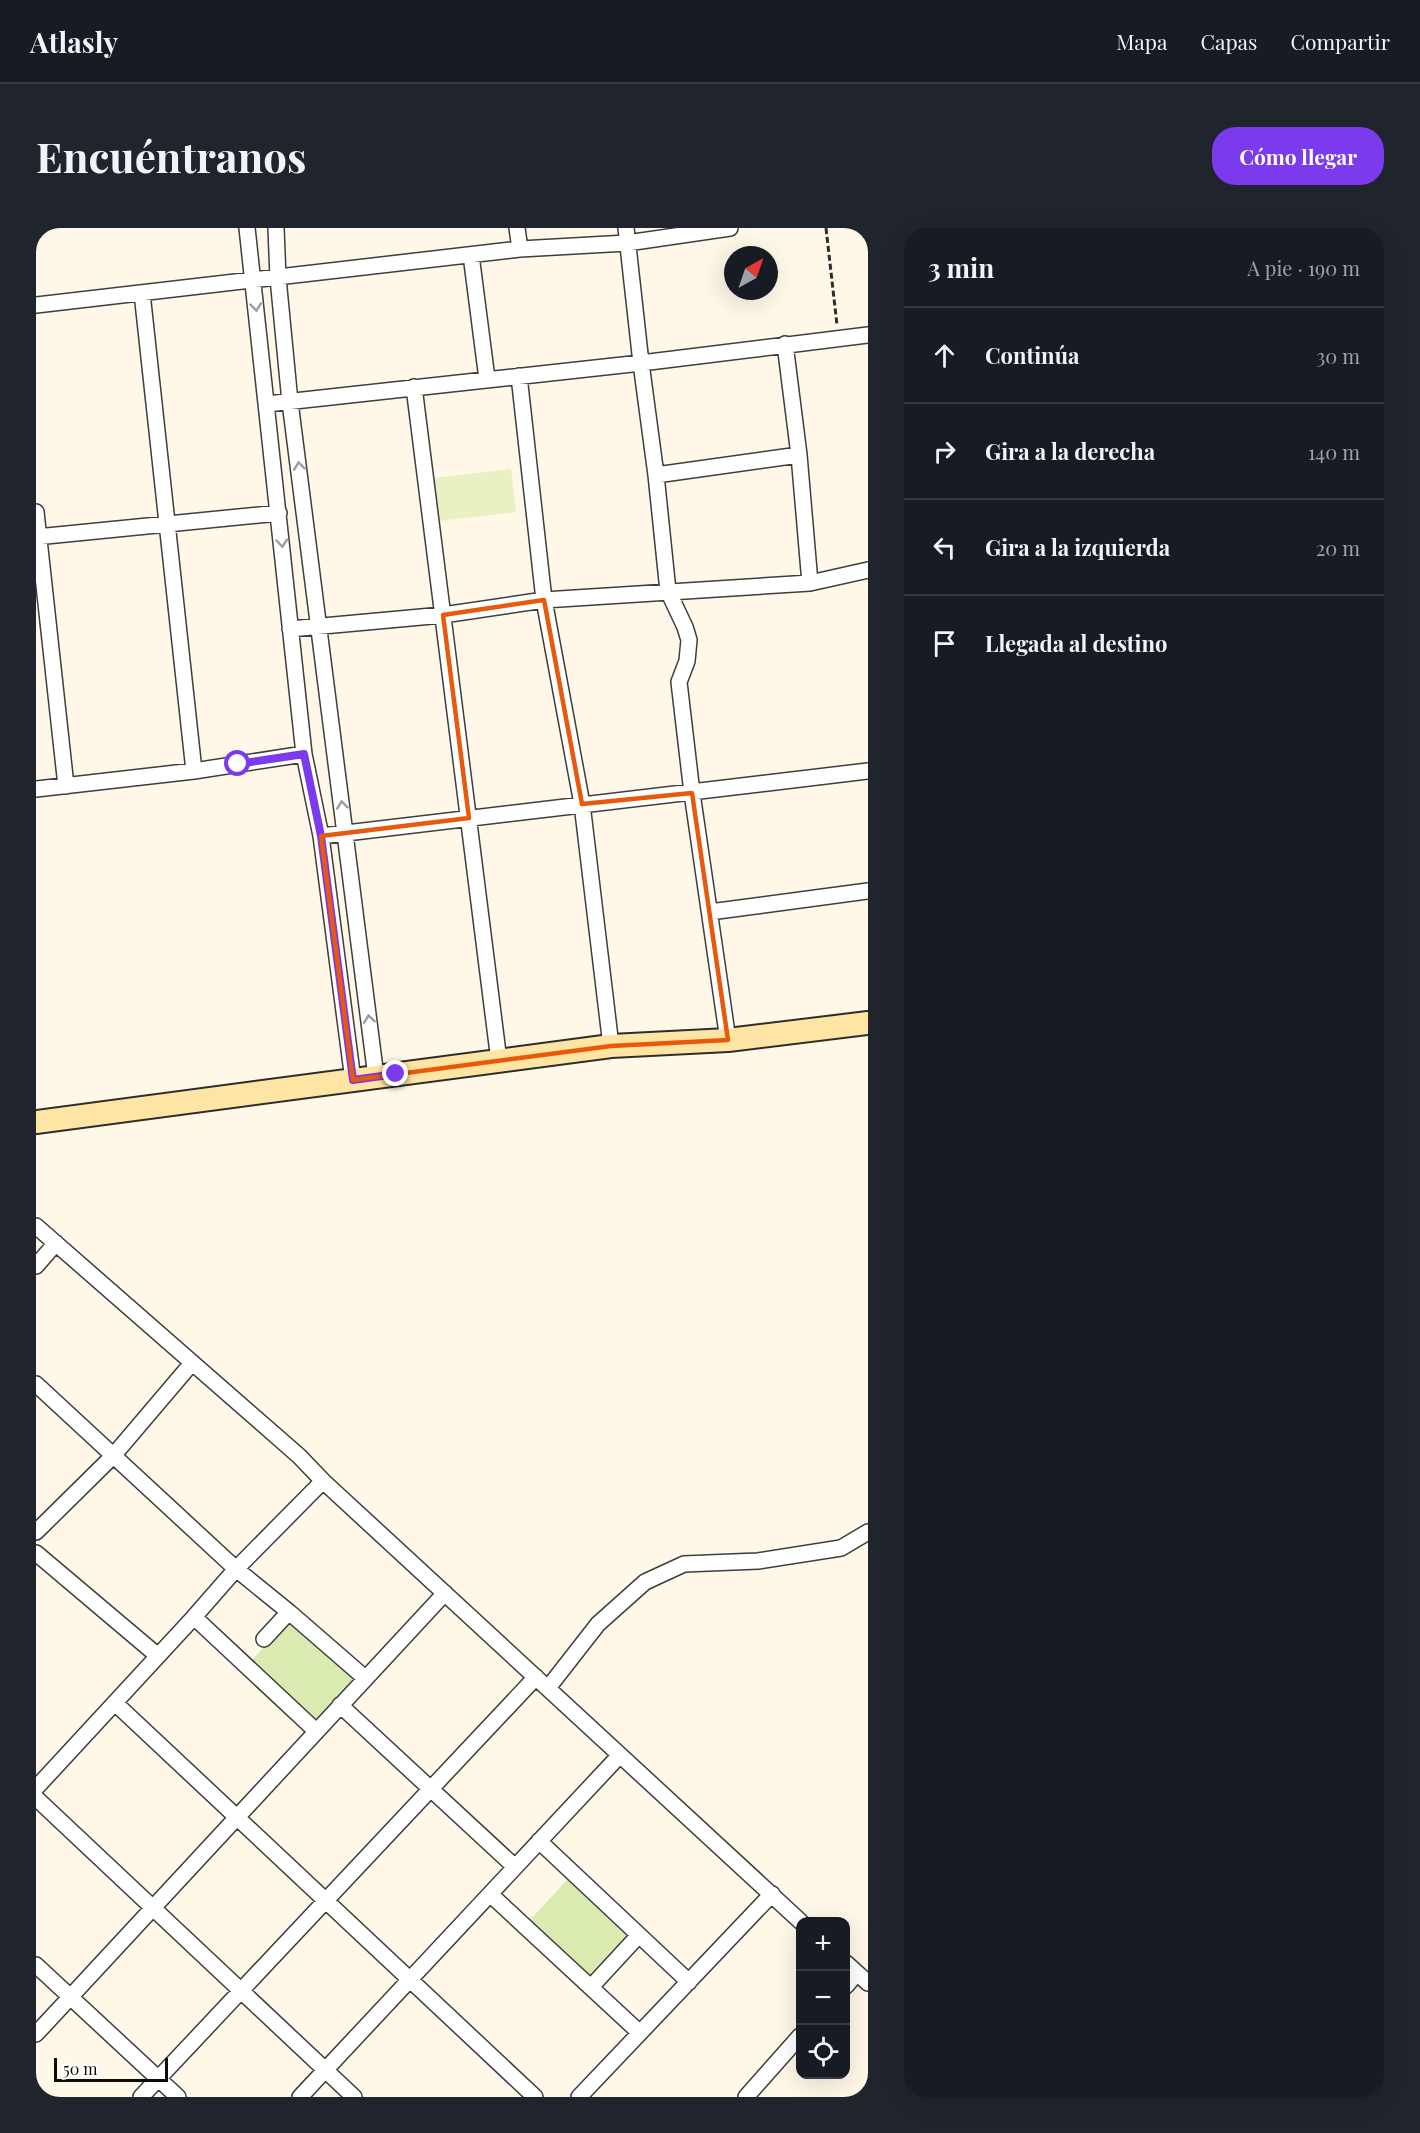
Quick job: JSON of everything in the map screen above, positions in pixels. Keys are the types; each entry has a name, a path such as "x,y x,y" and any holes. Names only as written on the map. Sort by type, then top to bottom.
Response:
{"street":[{"path":"247,228 304,754 321,836 353,1080"},
{"path":"276,228 278,279 290,402 376,1077"},
{"path":"517,228 520,249"},
{"path":"36,305 278,279 627,236 730,228"},
{"path":"627,236 668,591 686,627 689,640 687,661 679,682 692,793 728,1040"},
{"path":"471,255 487,379"},
{"path":"142,293 194,771"},
{"path":"267,404 641,363 868,335"},
{"path":"785,344 799,455 810,583"},
{"path":"519,376 544,600 582,804 611,1046"},
{"path":"414,387 499,1061"},
{"path":"656,475 799,455"},
{"path":"36,512 66,786"},
{"path":"38,537 279,513"},
{"path":"290,629 443,615 544,600 810,583 868,570"},
{"path":"36,789 194,771 304,754"},
{"path":"321,836 868,771"},
{"path":"710,912 868,891"},
{"path":"36,1122 611,1046 728,1040 868,1023"},
{"path":"36,1226 299,1456 796,1917"},
{"path":"36,1266 56,1244"},
{"path":"36,1532 114,1456 192,1363"},
{"path":"36,1384 236,1569 365,1678"},
{"path":"36,1788 236,1569 323,1480"},
{"path":"141,2097 431,1789 542,1683 598,1624 645,1581 684,1564 758,1561 841,1548 868,1532"},
{"path":"36,1553 158,1656"},
{"path":"36,2034 445,1593"},
{"path":"264,1639 289,1612"},
{"path":"194,1617 316,1731"},
{"path":"116,1703 535,2097"},
{"path":"340,1706 515,1867"},
{"path":"300,2097 620,1755"},
{"path":"36,1798 354,2097"},
{"path":"539,1841 689,1982"},
{"path":"490,1894 640,2033"},
{"path":"579,2097 772,1894"},
{"path":"591,1987 639,1935"},
{"path":"36,1965 178,2097"},
{"path":"746,2097 796,2042"}],"path":[{"path":"826,228 838,338"}],"highlighted area":[{"path":"544,600 582,804 692,793 728,1040 611,1046 353,1080 321,836 469,818 443,615"}],"green space":[{"path":"511,469 516,512 438,521 433,478"},
{"path":"290,1619 355,1681 319,1722 252,1660"},
{"path":"568,1879 631,1937 591,1980 530,1920"}],"route":[{"path":"238,764 304,754 321,836 353,1080 396,1074"}]}
